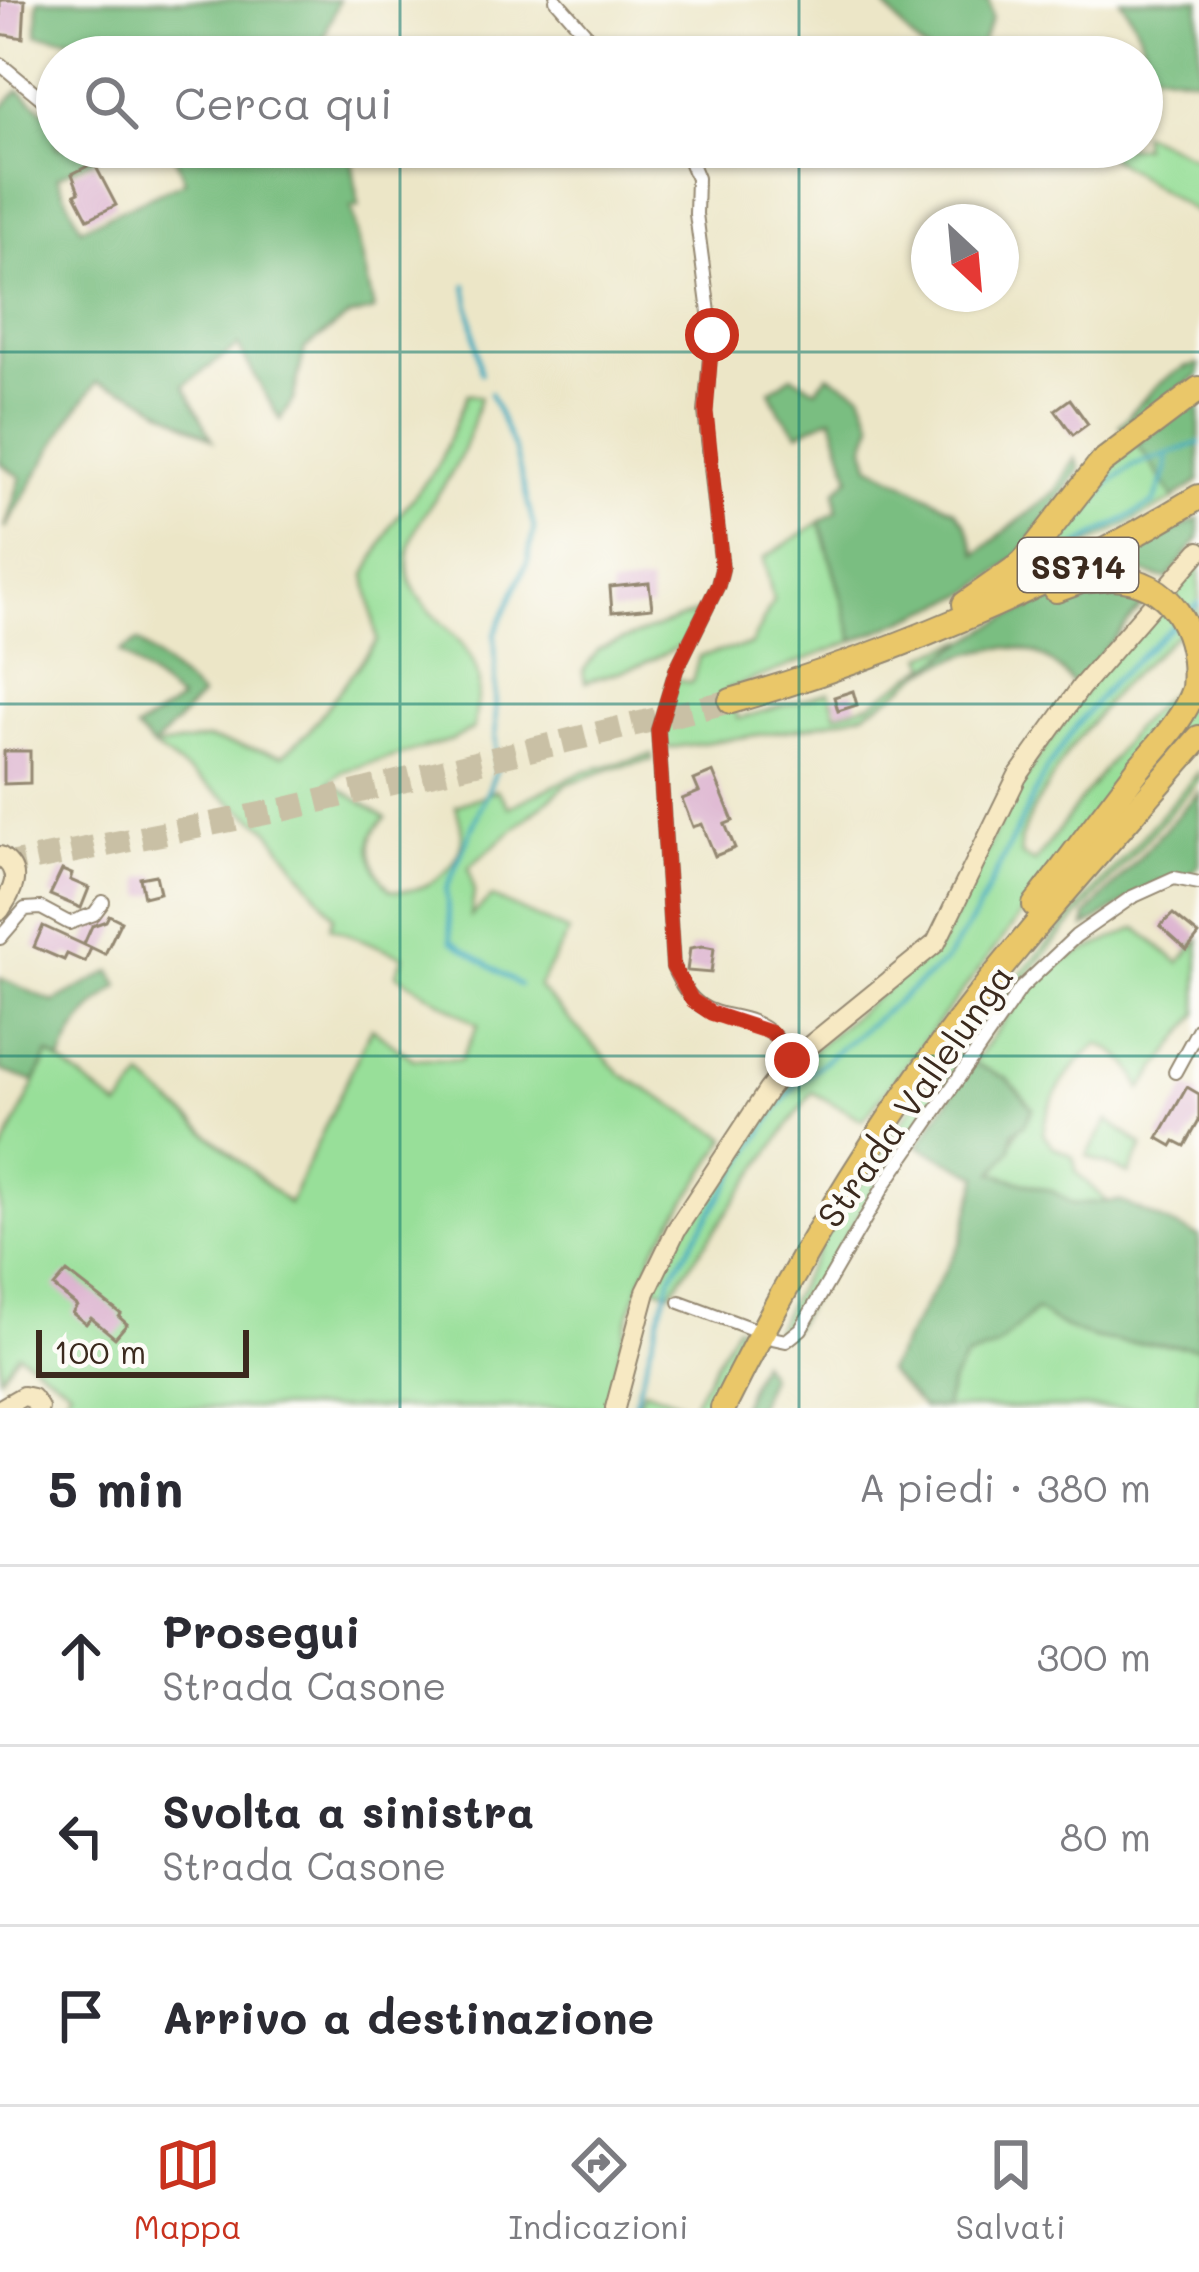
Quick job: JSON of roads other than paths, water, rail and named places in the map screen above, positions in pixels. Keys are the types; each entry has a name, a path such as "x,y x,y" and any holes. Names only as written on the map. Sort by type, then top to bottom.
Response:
{"highway":[{"path":"923,635 932,620 977,597 1023,562 1101,463 1199,389"},
{"name":"SS714","path":"731,701 833,670 971,616 1088,560 1190,502"},
{"path":"971,616 995,617 1081,581 1144,582 1169,596 1188,617 1198,648 1198,672 1188,703 973,983 975,1001"},
{"path":"723,1408 784,1290 868,1148 975,1001 1199,738"},
{"path":"1124,826 1144,822 1199,765"}],"street":[{"path":"556,0 588,36"},
{"path":"0,64 36,94"},
{"path":"692,168 712,335 706,412 722,569 676,670 658,730 673,967 692,1000 711,1013 772,1033 792,1060"},
{"name":"Strada Vallelunga","path":"615,1408 646,1292 676,1230 792,1060 936,944 1018,776 1081,687 1199,551"},
{"path":"0,856 14,869 16,880 0,910"},
{"name":"Strada Vallelunga","path":"772,1338 785,1341 801,1329 887,1181 1021,988 1076,936 1132,897 1174,878 1199,883"},
{"path":"0,938 25,909 41,908 68,923 94,914 103,902"},
{"path":"1175,1072 1199,1028"},
{"path":"680,1302 750,1328"},
{"path":"2,1408 28,1396 39,1408"}],"waterway":[{"path":"466,285 481,373"},
{"path":"490,393 515,451 534,528 528,560 495,634 496,771 446,890 451,941 519,985"},
{"path":"1067,536 1108,484 1133,466 1199,443"},
{"path":"1040,566 1154,503 1167,456"},
{"path":"1188,613 1199,603"},
{"path":"633,1408 671,1276 778,1107 797,1084 944,963 975,916 1045,772 1076,726 1112,682 1175,624"}],"tunnel":[{"path":"0,866 286,809 731,701"}]}
